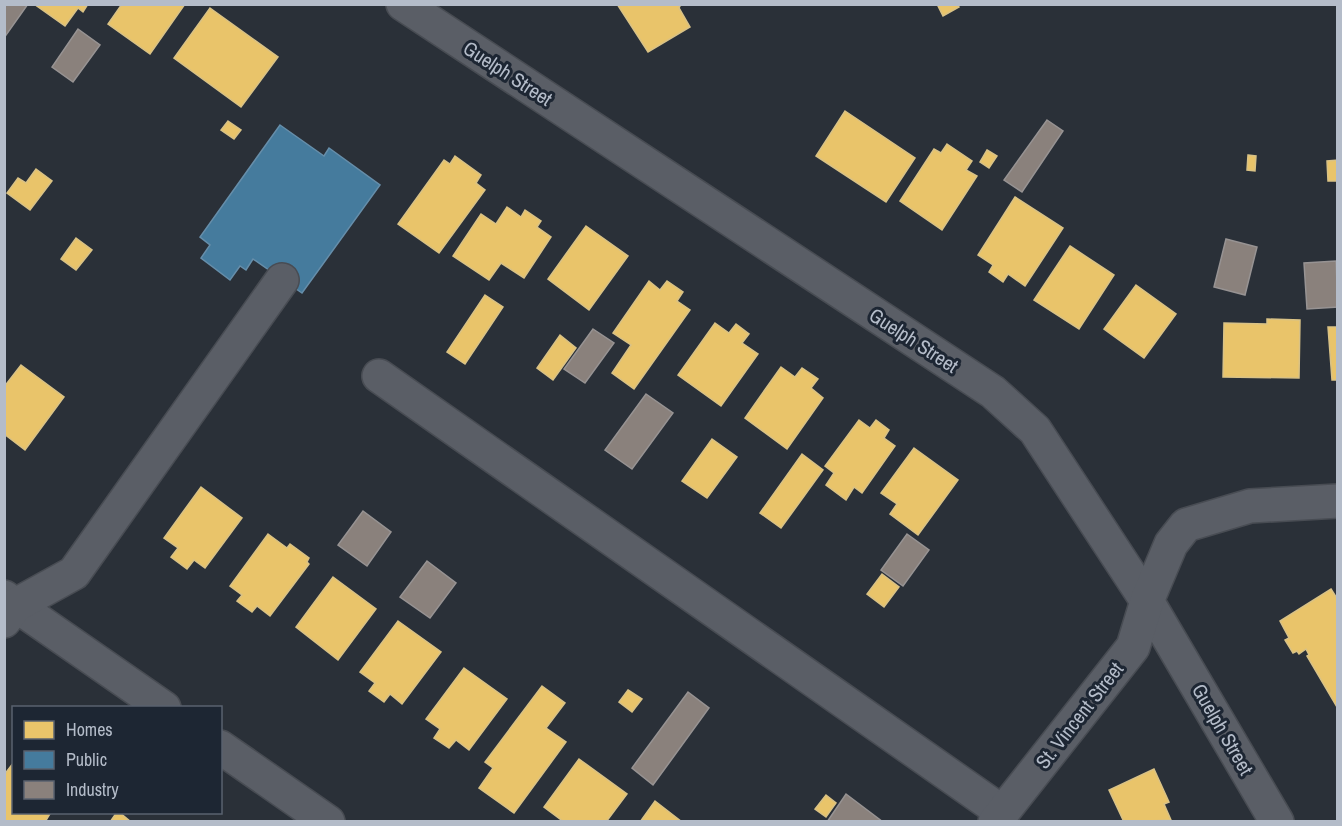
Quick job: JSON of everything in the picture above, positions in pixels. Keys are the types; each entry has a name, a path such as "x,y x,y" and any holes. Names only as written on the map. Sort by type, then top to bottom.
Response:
{"street":[{"name":"Guelph Street","path":"419,9 993,392 1035,430 1148,601 1277,822"},
{"path":"161,706 8,608 74,573 282,280"},
{"path":"379,376 999,817"},
{"name":"St. Vincent Street","path":"999,817 1133,647 1148,601 1171,544 1186,525 1251,507 1338,501"},
{"path":"222,748 328,822"}],"building: Homes":[{"path":"34,4 88,4 83,12 78,8 65,26"},
{"path":"122,4 185,4 150,54 108,24"},
{"path":"617,4 681,4 679,8 690,27 648,52"},
{"path":"937,4 957,4 959,7 943,16"},
{"path":"210,8 278,57 241,107 174,58"},
{"path":"845,111 915,158 886,202 816,156"},
{"path":"228,121 241,130 234,139 221,130"},
{"path":"947,144 972,161 966,170 977,176 942,230 900,201 934,149 941,153"},
{"path":"987,150 997,156 989,168 980,162"},
{"path":"1248,155 1256,156 1255,171 1247,170"},
{"path":"455,156 481,175 476,183 485,190 439,253 398,224 444,160 450,164"},
{"path":"1338,160 1338,181 1328,181 1327,161"},
{"path":"36,169 52,181 30,210 7,193 18,178 26,183"},
{"path":"1015,197 1063,228 1025,286 1008,274 1003,282 989,272 993,265 978,255"},
{"path":"507,207 521,217 525,210 541,221 537,227 551,237 524,278 501,263 489,280 453,256 481,214 496,224"},
{"path":"586,226 628,256 589,310 548,279"},
{"path":"76,238 92,250 76,270 61,259"},
{"path":"1070,246 1114,275 1079,329 1034,300"},
{"path":"649,281 660,290 667,281 683,292 677,301 690,310 634,389 612,373 631,345 613,333"},
{"path":"1136,285 1176,314 1144,358 1104,329"},
{"path":"485,295 503,307 465,364 447,352"},
{"path":"1267,319 1300,320 1299,378 1223,377 1224,323 1267,324"},
{"path":"715,323 729,333 736,324 749,334 742,343 758,354 721,406 678,375"},
{"path":"1328,327 1338,327 1338,380 1332,380"},
{"path":"560,335 576,348 553,380 537,368"},
{"path":"21,365 64,397 25,450 4,434 4,387"},
{"path":"781,367 795,377 802,368 818,379 811,388 823,398 787,449 745,418"},
{"path":"859,420 870,428 876,420 889,430 884,438 895,446 862,493 854,487 846,500 826,485 834,473 825,466"},
{"path":"712,439 737,457 707,498 682,481"},
{"path":"914,448 958,480 918,535 890,514 897,504 881,493"},
{"path":"802,454 823,470 781,528 760,513"},
{"path":"201,487 242,518 205,568 194,560 187,569 171,557 178,548 164,538"},
{"path":"268,534 287,548 290,544 309,558 307,562 309,564 270,616 257,606 252,612 237,601 242,595 230,586"},
{"path":"882,574 899,587 884,607 867,594"},
{"path":"333,577 376,609 338,660 296,627"},
{"path":"1331,589 1338,600 1337,707 1307,656 1309,655 1306,649 1299,654 1297,651 1293,653 1285,640 1289,638 1280,621"},
{"path":"398,621 441,652 402,704 390,694 384,702 369,691 375,683 360,672"},
{"path":"464,668 507,699 469,750 456,740 449,748 434,738 440,729 426,719"},
{"path":"542,686 565,703 546,728 566,742 514,813 479,788 493,768 485,762"},
{"path":"628,690 642,699 632,712 619,702"},
{"path":"579,759 627,794 606,822 564,822 544,807"},
{"path":"12,765 12,814 50,814 45,822 4,822 4,775"},
{"path":"1154,769 1169,802 1164,804 1171,820 1124,822 1109,790"},
{"path":"826,795 836,803 826,817 815,809"},
{"path":"655,801 682,822 640,822"},
{"path":"116,814 121,814 131,822 110,822"}],"building: Public":[{"path":"280,125 324,156 329,148 380,185 302,293 253,259 246,270 240,266 230,280 201,258 210,245 200,237"}],"building: Industry":[{"path":"4,4 28,4 4,38"},
{"path":"78,29 100,45 73,82 52,67"},
{"path":"1047,120 1063,131 1022,192 1004,180"},
{"path":"1226,239 1257,247 1245,295 1214,287"},
{"path":"1336,261 1338,307 1307,309 1304,263"},
{"path":"593,329 614,343 585,383 564,369"},
{"path":"646,394 673,413 632,469 605,450"},
{"path":"363,511 391,532 367,566 338,545"},
{"path":"907,534 929,550 903,586 881,570"},
{"path":"427,561 456,583 430,618 400,597"},
{"path":"688,692 709,708 653,785 632,768"},
{"path":"846,794 883,822 827,822"}]}
